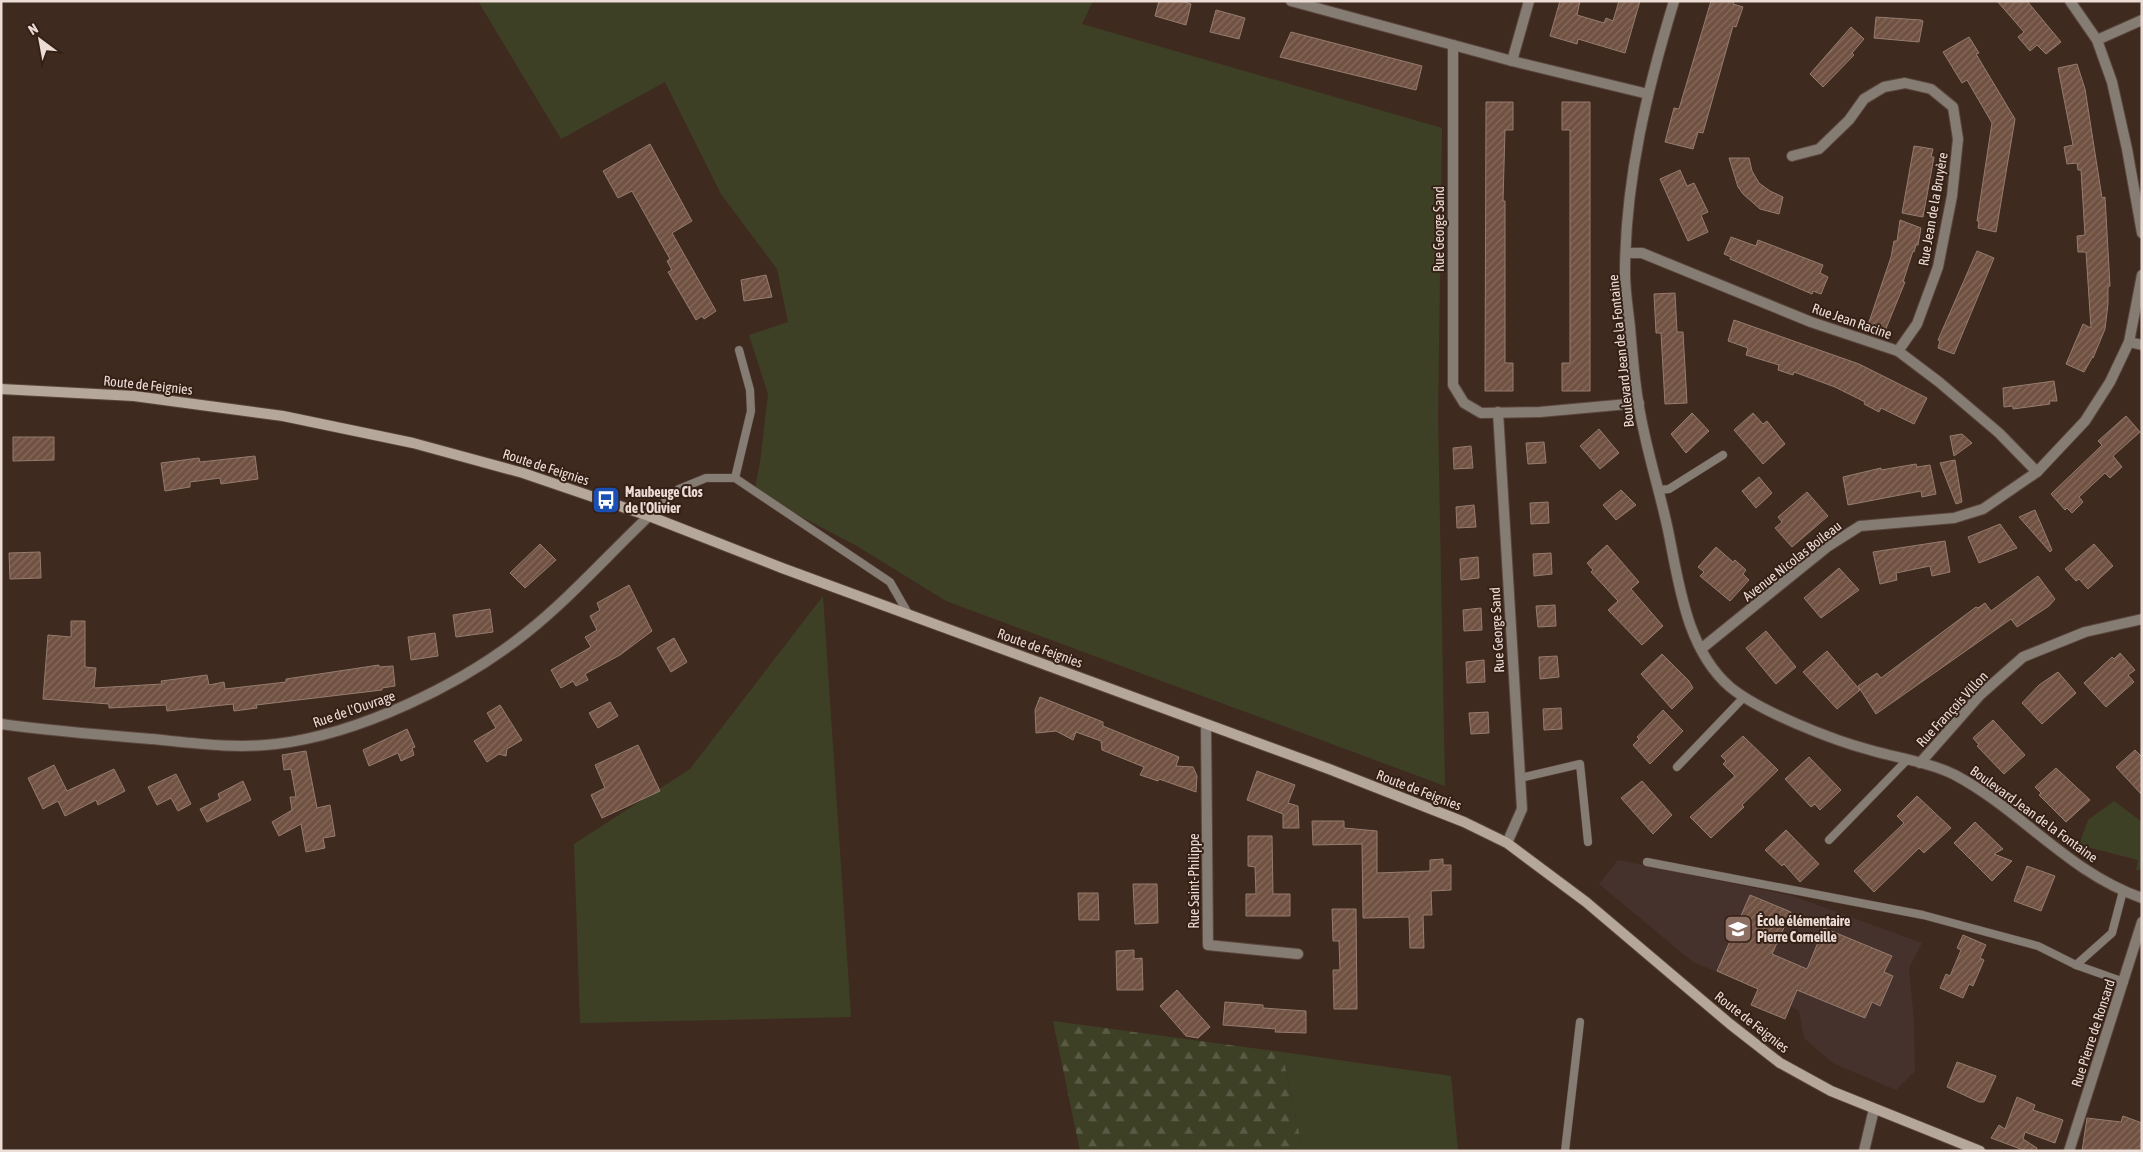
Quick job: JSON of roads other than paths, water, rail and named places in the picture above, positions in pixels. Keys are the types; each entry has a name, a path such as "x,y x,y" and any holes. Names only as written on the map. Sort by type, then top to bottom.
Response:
{"street":[{"path":"1291,1 1512,61 1648,94"},
{"path":"1512,61 1529,1"},
{"name":"Boulevard Jean de la Fontaine","path":"1674,1 1648,94 1628,200 1625,277 1639,403 1684,602 1701,649 1718,675 1744,697 1806,726 1866,749 1953,774 1979,790 2074,863 2123,892 2142,898"},
{"path":"2070,1 2097,40 2114,91 2127,149 2142,233"},
{"path":"2097,40 2142,20"},
{"name":"Rue George Sand","path":"1453,44 1453,385 1464,403 1481,413 1540,412 1639,403"},
{"name":"Rue Jean de la Bruyère","path":"1792,156 1819,149 1849,120 1864,99 1884,87 1905,83 1931,89 1953,108 1958,138 1952,196 1938,267 1917,324 1898,351"},
{"name":"Rue Jean Racine","path":"1626,253 1642,253 1811,322 1898,351 1939,382 1999,433 2038,472"},
{"name":"Avenue Nicolas Boileau","path":"1701,649 1828,546 1860,526 1954,518 1983,509 2038,472 2086,421 2110,382 2129,342 2142,275"},
{"path":"2129,342 2142,345"},
{"name":"Route de Feignies","path":"1,389 134,396 210,405 329,425 413,443 514,470 649,516 782,568 1464,822 1508,843 1586,902 1730,1024 1780,1062 1831,1091 1980,1151"},
{"name":"Rue George Sand","path":"1498,412 1522,809 1508,843"},
{"name":"Rue de l'Ouvrage","path":"1,724 229,746 284,743 352,727 419,699 463,675 525,634 568,597 649,516"},
{"name":"Rue François Villon","path":"1920,763 1980,695 2023,657 2085,632 2142,619"},
{"name":"Rue Saint-Philippe","path":"1206,725 1208,945 1298,954"},
{"name":"Rue Pierre de Ronsard","path":"2068,1151 2142,922"},
{"path":"1864,1151 1874,1109"}],"lane":[{"path":"735,478 750,411 750,390 739,350"},
{"path":"1659,490 1670,489 1724,455"},
{"path":"649,516 679,489 706,478 735,478 890,582 909,615"},
{"path":"1677,766 1744,697"},
{"path":"1828,840 1907,760"},
{"path":"1520,778 1580,764 1588,842"},
{"path":"1647,862 1923,915 2038,946 2076,964 2124,982"},
{"path":"2076,964 2112,932 2123,892"},
{"path":"1565,1151 1580,1022"}],"place":[{"name":"Maubeuge Clos de l'Olivier","path":"606,500"},
{"name":"École élémentaire Pierre Corneille","path":"1738,929"}]}
